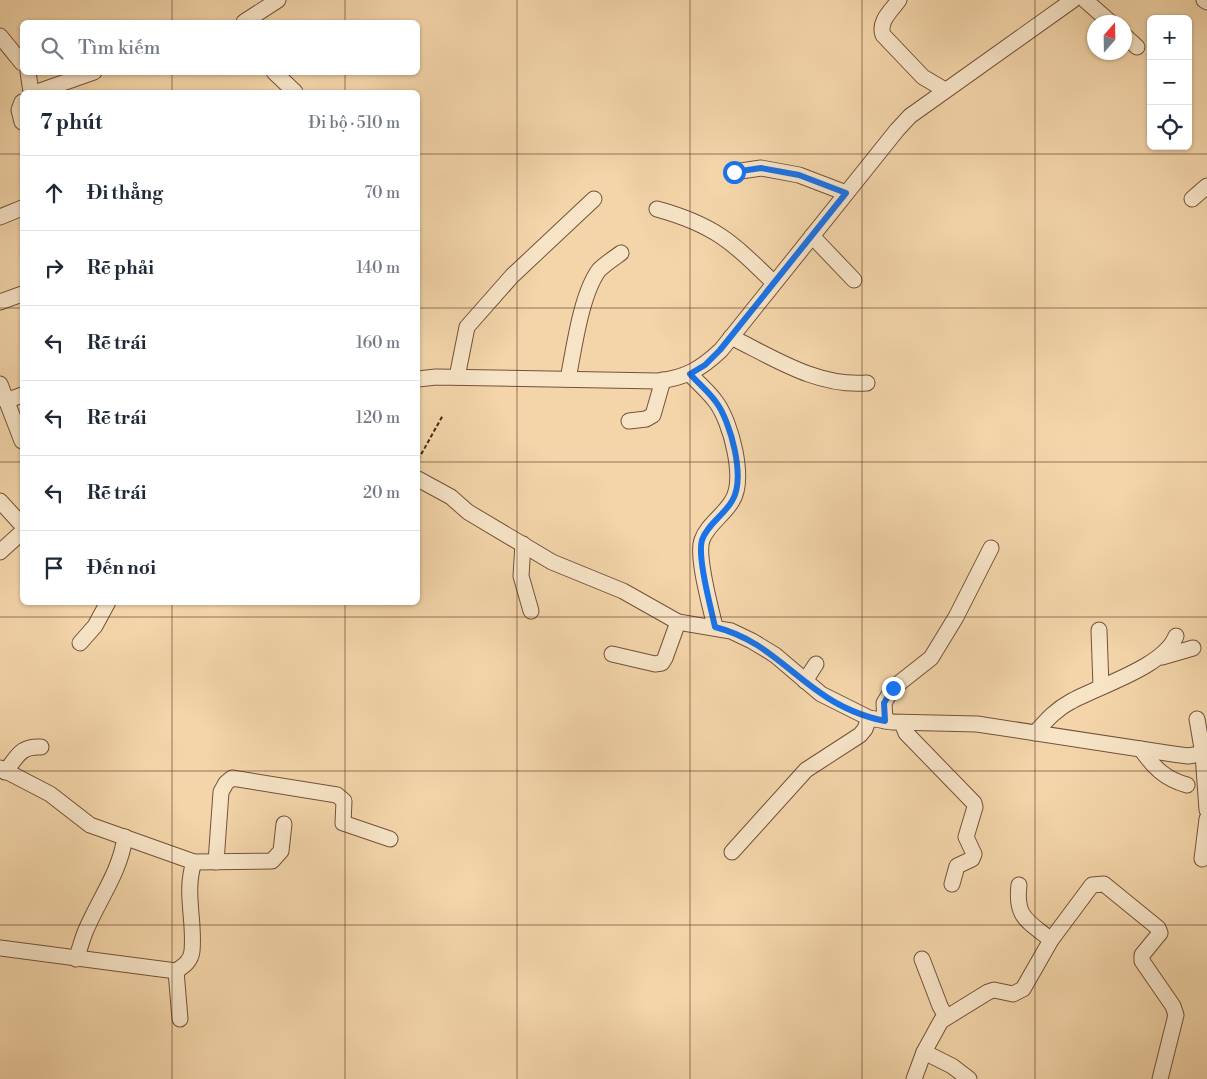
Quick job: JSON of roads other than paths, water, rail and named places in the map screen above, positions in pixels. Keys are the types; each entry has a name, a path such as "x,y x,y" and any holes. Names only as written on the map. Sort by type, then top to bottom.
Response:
{"street":[{"path":"247,20 278,0"},
{"path":"900,0 882,22 880,28 883,34 923,77 945,90"},
{"path":"420,379 457,377 663,380 690,374 705,365 731,337 897,130 925,104 1072,0"},
{"path":"1085,0 1102,15"},
{"path":"0,36 20,61"},
{"path":"1132,43 1137,47"},
{"path":"28,75 31,90"},
{"path":"43,90 85,75"},
{"path":"277,75 293,90"},
{"path":"734,172 761,168 799,175 846,193"},
{"path":"1192,199 1207,186"},
{"path":"457,377 467,327 512,276 594,199"},
{"path":"0,217 20,209"},
{"path":"657,209 686,217 714,229 738,247 774,284"},
{"path":"812,236 854,280"},
{"path":"568,379 583,308 594,281 600,270 621,253"},
{"path":"0,302 20,295"},
{"path":"731,337 810,376 846,385 867,383"},
{"path":"690,374 717,402 724,414 738,463 739,477 732,501 706,532 700,552 715,627"},
{"path":"629,421 646,420 654,415 663,380"},
{"path":"0,384 20,436"},
{"path":"6,401 20,396"},
{"path":"420,480 451,497 468,512 552,562 623,592 678,622 731,631 764,648 829,699 869,718 902,723 977,724 1188,756 1205,754"},
{"path":"0,501 20,532"},
{"path":"0,552 20,535"},
{"path":"523,544 521,576 531,611"},
{"path":"885,721 884,703 893,688 931,658 956,617 991,548"},
{"path":"80,644 95,626 106,605"},
{"path":"612,654 655,664 662,662 678,622"},
{"path":"1099,630 1101,688"},
{"path":"1158,658 1173,645 1176,636"},
{"path":"1035,733 1052,713 1071,702 1158,658 1193,648"},
{"path":"805,681 816,664"},
{"path":"732,852 806,770 860,735 865,729 869,718"},
{"path":"1197,719 1205,754 1207,810"},
{"path":"902,723 906,733 974,803 975,807 966,837 974,854 972,859 958,866 952,884"},
{"path":"41,747 29,746 24,749 3,770 50,794 82,821 194,862 272,861 281,851 284,824"},
{"path":"1141,749 1152,765 1166,777 1187,785"},
{"path":"216,862 220,801 226,783 232,778 337,795 344,800 343,823 390,839"},
{"path":"1202,859 1207,819"},
{"path":"76,959 87,928 106,894 124,848 125,837"},
{"path":"0,948 176,971 185,966 192,951 189,885 194,862"},
{"path":"914,1079 924,1052 937,1027 946,1017 988,992 1019,993 1051,940 1092,885 1097,883 1104,884 1158,928 1158,938 1142,955 1142,961 1173,1006 1176,1015 1160,1079"},
{"path":"1019,885 1018,906 1022,916 1051,940"},
{"path":"922,959 946,1017"},
{"path":"176,971 180,1019"},
{"path":"924,1052 952,1066 969,1079"}]}
